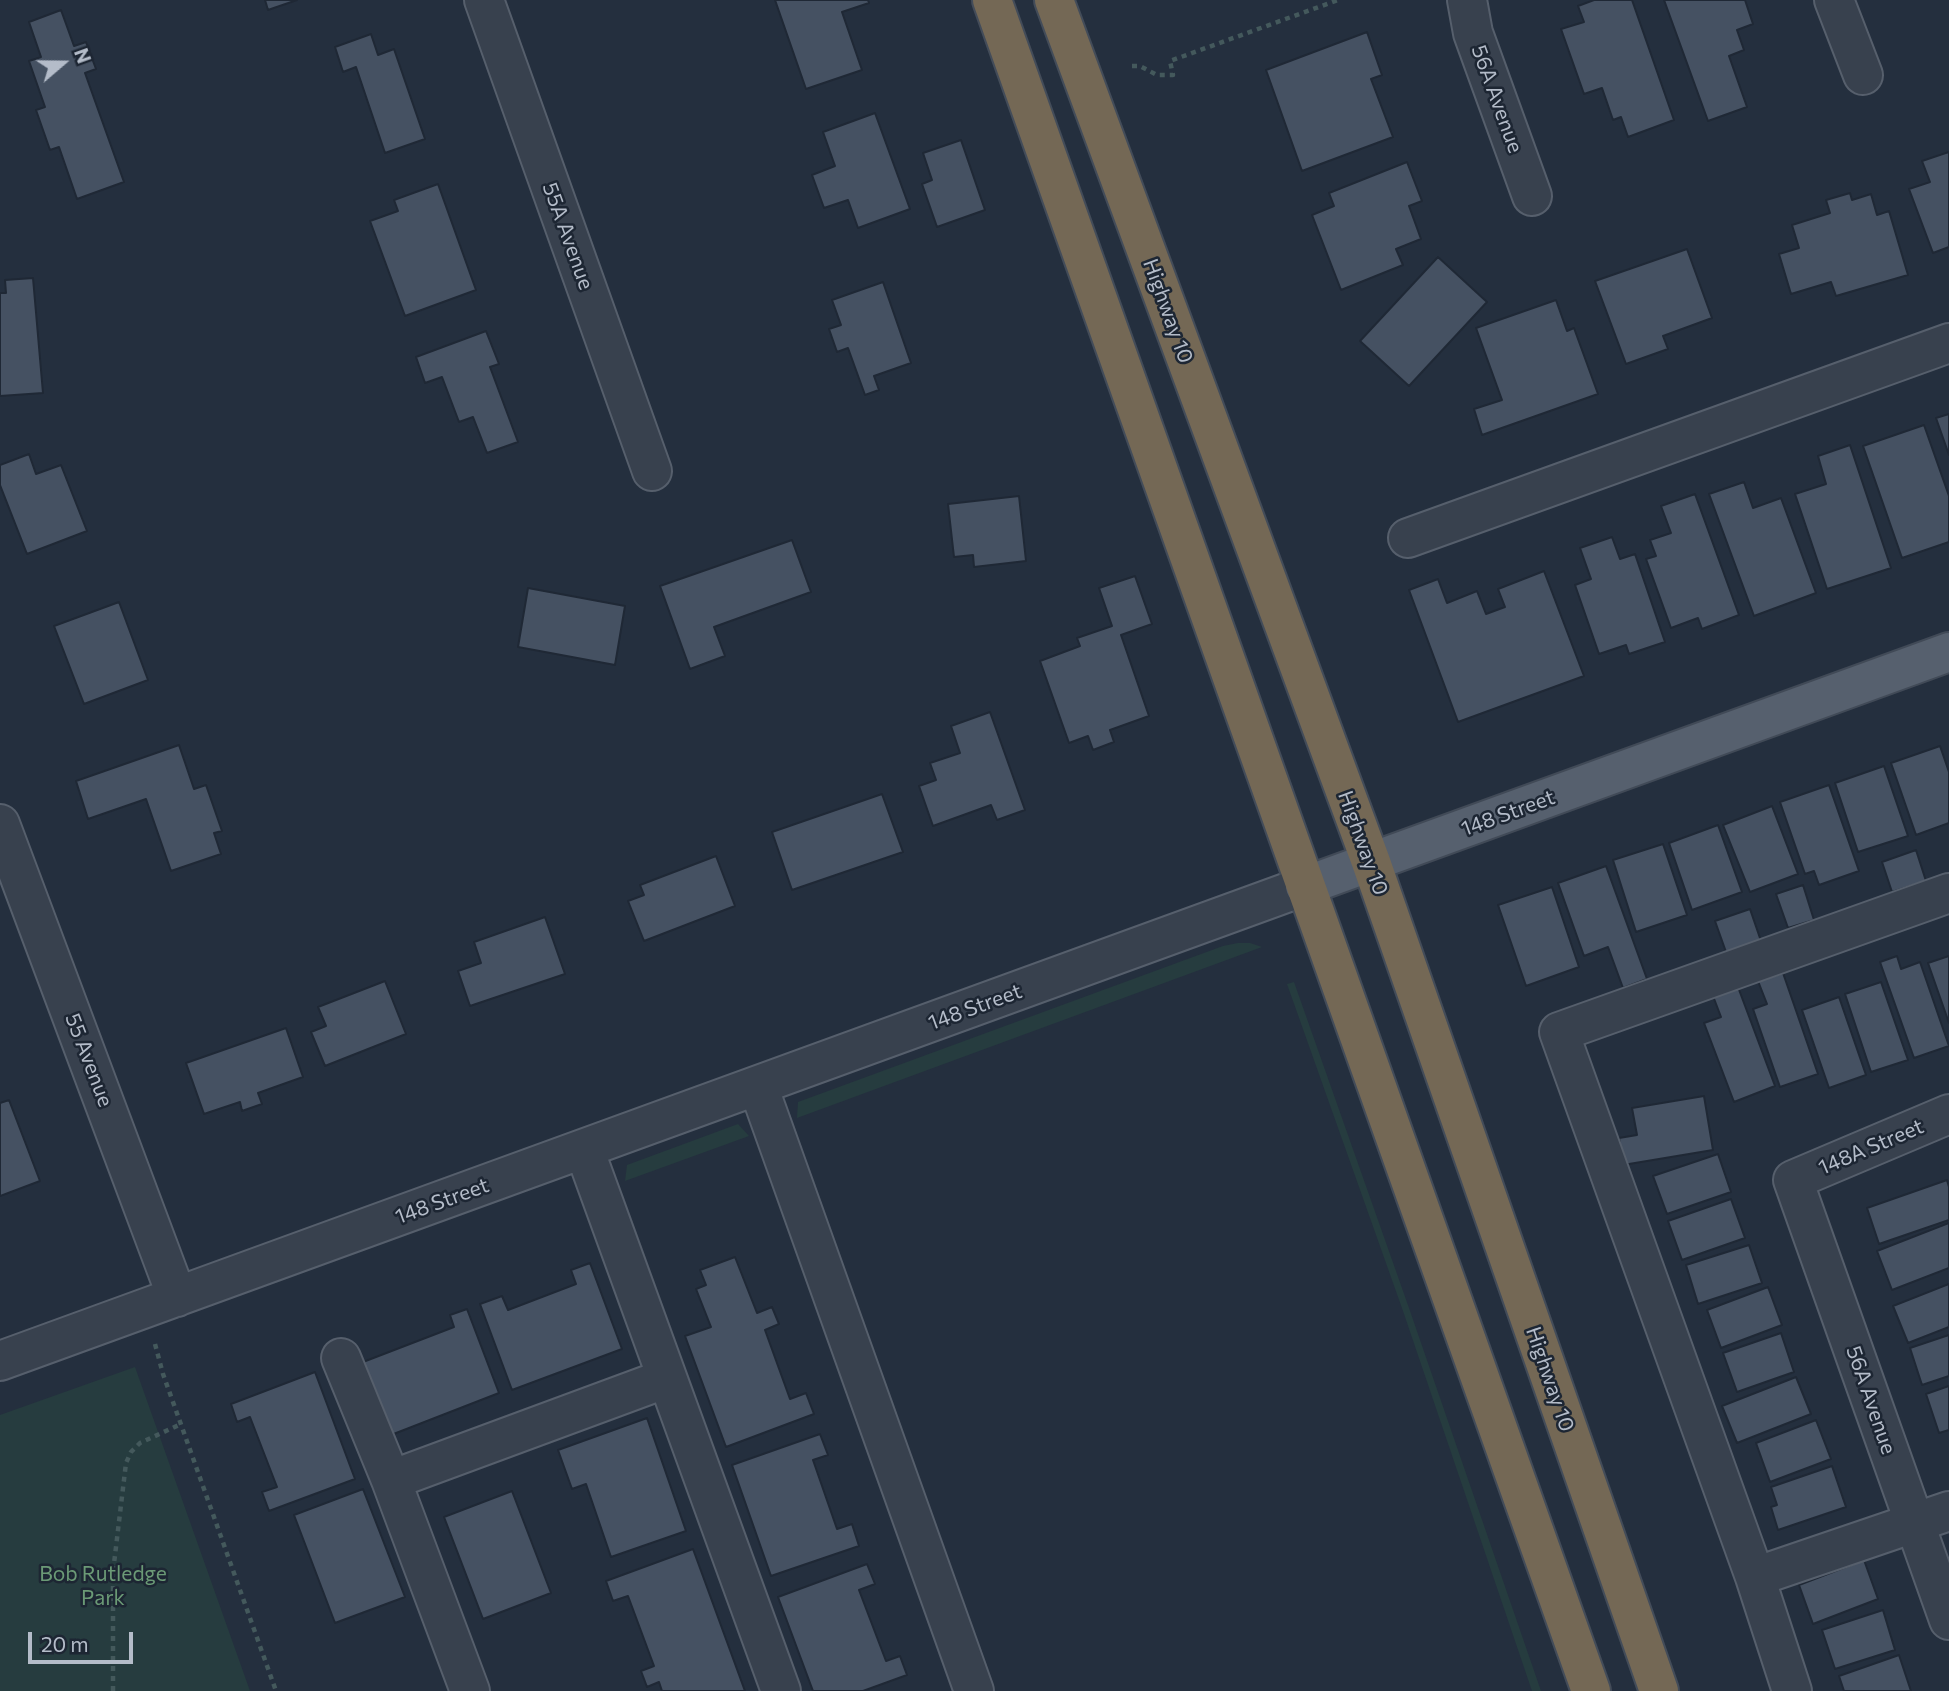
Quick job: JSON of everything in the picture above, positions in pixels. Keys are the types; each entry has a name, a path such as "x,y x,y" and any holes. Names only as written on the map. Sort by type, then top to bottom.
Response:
{"highway":[{"path":"992,0 1591,1691"},
{"name":"Highway 10","path":"1054,0 1371,862 1659,1691"}],"main road":[{"name":"148 Street","path":"1306,886 1949,652"}],"street":[{"name":"55A Avenue","path":"485,0 652,471"},
{"name":"56A Avenue","path":"1467,0 1473,33 1532,196"},
{"path":"1834,0 1863,75"},
{"path":"1408,538 1949,343"},
{"name":"55 Avenue","path":"0,824 177,1297"},
{"name":"148 Street","path":"0,1361 1306,886"},
{"path":"1792,1691 1755,1577 1559,1032 1949,893"},
{"path":"758,1086 974,1691"},
{"name":"148A Street","path":"1793,1180 1949,1114"},
{"path":"584,1149 781,1691"},
{"name":"56A Avenue","path":"1793,1180 1932,1518 1949,1620"},
{"path":"341,1358 391,1480 470,1691"},
{"path":"391,1480 667,1378"},
{"path":"1755,1577 1932,1518"}],"path":[{"path":"1132,66 1140,66 1157,75 1173,75 1171,61 1338,0"},
{"path":"154,1340 163,1374 276,1691"},
{"path":"113,1691 113,1572 126,1463 140,1443 181,1424"}],"green space":[{"path":"1238,943 1262,947 797,1118 798,1102 1223,946"},
{"path":"1294,982 1541,1691 1532,1691 1403,1311 1287,984"},
{"path":"738,1124 749,1136 625,1181 627,1165"},
{"name":"Bob Rutledge Park","path":"135,1367 250,1691 0,1691 0,1415"}],"building":[{"path":"265,0 297,0 268,10"},
{"path":"775,0 868,0 869,3 842,12 862,70 806,89"},
{"path":"1594,0 1632,0 1674,120 1628,137 1621,117 1613,120 1602,88 1584,94 1561,29 1584,22 1578,6"},
{"path":"1664,0 1745,0 1753,24 1737,30 1744,50 1729,56 1747,107 1708,121"},
{"path":"61,10 74,46 86,42 96,69 85,73 124,182 77,199 59,147 50,150 36,110 45,107 29,61 41,57 29,22"},
{"path":"1367,32 1382,75 1371,79 1393,137 1302,171 1266,70"},
{"path":"371,34 378,55 394,49 425,139 385,153 356,67 343,72 335,47"},
{"path":"875,113 910,209 858,228 848,200 824,208 812,175 835,166 823,132"},
{"path":"961,140 985,210 937,227 922,184 932,180 923,153"},
{"path":"1949,152 1949,247 1933,253 1909,189 1930,182 1922,161"},
{"path":"1407,162 1422,201 1409,206 1421,239 1396,249 1403,265 1341,290 1312,215 1334,206 1329,193"},
{"path":"438,184 476,290 405,316 370,221 398,211 394,200"},
{"path":"1850,193 1852,200 1871,194 1877,215 1889,211 1908,275 1836,296 1831,282 1791,294 1779,254 1799,248 1792,225 1830,213 1826,200"},
{"path":"1687,249 1712,318 1663,336 1668,349 1626,364 1595,281"},
{"path":"1438,257 1487,302 1409,386 1360,341"},
{"path":"33,278 43,393 0,396 0,293 6,293 5,280"},
{"path":"883,282 911,363 874,376 879,390 865,395 848,348 837,352 829,329 841,325 832,300"},
{"path":"1556,300 1567,331 1574,328 1598,394 1482,435 1474,409 1502,400 1476,328"},
{"path":"486,331 499,364 490,367 518,442 487,453 473,417 459,422 442,377 425,383 416,357"},
{"path":"1949,414 1949,455 1936,418"},
{"path":"1924,425 1949,496 1949,542 1902,558 1863,446"},
{"path":"1850,445 1891,568 1827,589 1795,494 1826,484 1818,456"},
{"path":"29,454 36,474 61,465 87,531 27,554 0,485 0,465"},
{"path":"1744,482 1753,508 1781,498 1816,593 1754,616 1709,494"},
{"path":"1695,494 1739,615 1702,629 1698,618 1671,628 1646,559 1656,556 1650,540 1671,533 1661,506"},
{"path":"1019,496 1026,561 974,567 973,555 954,557 948,504"},
{"path":"1612,537 1620,559 1635,554 1665,642 1629,654 1626,645 1599,654 1575,585 1591,579 1580,548"},
{"path":"792,540 811,592 714,627 725,656 690,669 660,586"},
{"path":"1544,571 1584,676 1458,722 1409,590 1438,579 1447,603 1477,591 1486,614 1505,607 1498,589"},
{"path":"1135,576 1152,624 1121,635 1149,716 1110,730 1114,742 1093,750 1088,736 1069,743 1040,661 1080,646 1077,638 1112,626 1099,588"},
{"path":"528,588 625,606 615,665 518,647"},
{"path":"119,602 148,680 84,704 54,626"},
{"path":"990,712 1025,810 997,820 991,805 933,826 919,786 936,780 930,763 960,753 951,726"},
{"path":"179,745 194,789 206,785 222,831 214,833 221,854 171,871 146,799 88,819 76,781"},
{"path":"1940,746 1949,772 1949,823 1916,835 1891,763"},
{"path":"1884,766 1908,836 1858,852 1835,783"},
{"path":"1829,785 1859,871 1819,885 1814,871 1805,874 1780,802"},
{"path":"882,794 903,852 792,890 772,832"},
{"path":"1772,806 1798,874 1750,892 1723,825"},
{"path":"1718,825 1742,892 1692,910 1669,843"},
{"path":"1663,844 1687,915 1636,932 1613,860"},
{"path":"1916,850 1926,881 1892,892 1882,862"},
{"path":"716,856 735,906 644,941 628,901 644,895 640,885"},
{"path":"1606,866 1647,979 1623,988 1608,947 1584,956 1558,883"},
{"path":"1803,885 1814,920 1788,928 1776,894"},
{"path":"1552,887 1579,967 1526,986 1498,905"},
{"path":"1750,909 1761,941 1726,952 1715,921"},
{"path":"545,917 565,974 470,1006 458,971 481,963 474,942"},
{"path":"1897,956 1901,969 1920,962 1949,1046 1914,1058 1880,962"},
{"path":"1949,956 1949,1023 1928,963"},
{"path":"1783,973 1818,1074 1780,1087 1753,1009 1767,1004 1758,981"},
{"path":"385,981 406,1034 325,1066 311,1032 326,1026 318,1007"},
{"path":"1881,982 1908,1060 1871,1072 1845,994"},
{"path":"1738,987 1775,1086 1734,1102 1704,1023 1721,1017 1713,996"},
{"path":"1839,997 1866,1075 1829,1088 1802,1010"},
{"path":"286,1028 303,1077 258,1093 262,1104 242,1111 240,1102 204,1114 186,1063"},
{"path":"1704,1096 1713,1150 1623,1165 1619,1138 1637,1135 1632,1108"},
{"path":"9,1100 40,1181 0,1196 0,1103"},
{"path":"1718,1154 1731,1192 1667,1214 1653,1176"},
{"path":"1947,1180 1949,1220 1879,1244 1867,1208"},
{"path":"1731,1199 1745,1238 1682,1260 1668,1221"},
{"path":"1949,1223 1949,1268 1892,1290 1877,1251"},
{"path":"1749,1245 1762,1283 1698,1304 1686,1265"},
{"path":"735,1257 757,1313 772,1307 779,1324 765,1330 790,1399 806,1393 814,1414 726,1447 685,1336 711,1327 696,1289 706,1285 700,1270"},
{"path":"590,1263 622,1349 512,1390 480,1304 502,1296 508,1310 576,1284 571,1270"},
{"path":"1949,1284 1949,1327 1908,1343 1893,1306"},
{"path":"1768,1287 1782,1325 1721,1348 1707,1310"},
{"path":"467,1309 499,1393 391,1435 363,1362 454,1327 450,1315"},
{"path":"1781,1333 1794,1372 1737,1392 1723,1353"},
{"path":"1949,1335 1949,1376 1922,1385 1910,1348"},
{"path":"315,1372 355,1479 269,1511 262,1492 277,1487 250,1417 237,1422 231,1404"},
{"path":"1796,1377 1811,1414 1737,1443 1722,1406"},
{"path":"1949,1386 1949,1430 1939,1433 1926,1394"},
{"path":"647,1418 686,1531 611,1557 586,1484 572,1489 558,1450"},
{"path":"1816,1420 1831,1459 1770,1482 1756,1443"},
{"path":"820,1434 828,1455 813,1460 837,1529 852,1524 859,1546 771,1576 732,1465"},
{"path":"1832,1466 1846,1507 1778,1530 1771,1507 1777,1505 1771,1487"},
{"path":"363,1489 405,1597 335,1623 294,1515"},
{"path":"512,1491 551,1593 483,1619 444,1517"},
{"path":"693,1549 745,1691 662,1691 659,1682 647,1687 641,1671 654,1666 628,1596 613,1601 606,1581"},
{"path":"1864,1560 1878,1599 1813,1624 1799,1585"},
{"path":"867,1564 875,1584 859,1590 886,1661 900,1656 907,1675 863,1691 813,1691 778,1597"},
{"path":"1883,1610 1895,1650 1835,1669 1822,1630"},
{"path":"1899,1655 1911,1691 1844,1691 1839,1676"}]}
